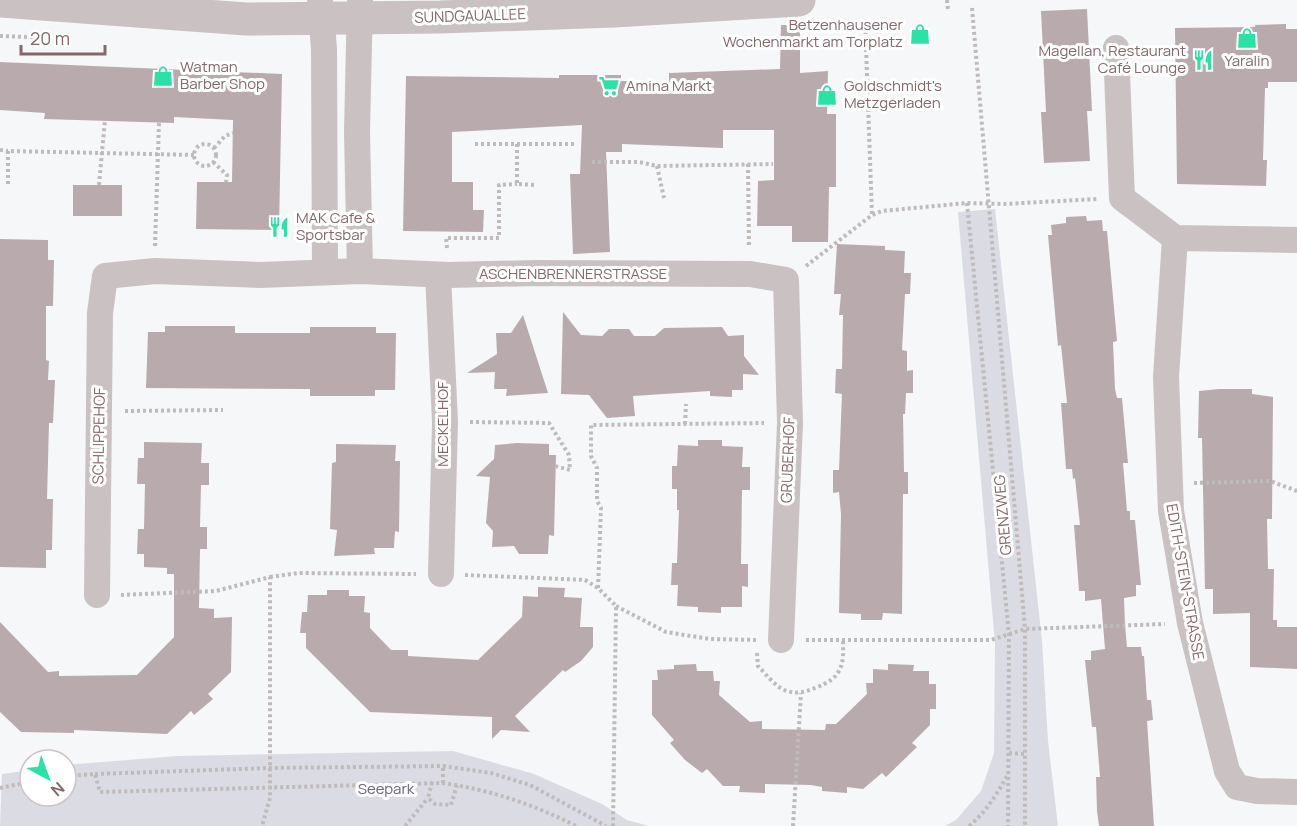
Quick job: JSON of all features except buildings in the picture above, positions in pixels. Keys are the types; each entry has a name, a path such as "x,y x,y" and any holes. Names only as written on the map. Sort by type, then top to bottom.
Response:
{"street":[{"name":"SUNDGAUALLEE","path":"0,1 246,19 320,9 614,11 799,0"},
{"path":"320,9 324,49 325,272"},
{"path":"359,9 360,271"},
{"path":"1116,48 1122,198 1174,238 1297,240"},
{"name":"EDITH-STEIN-STRASSE","path":"1174,238 1166,377 1171,511 1190,623 1227,771 1237,787 1257,791 1297,792"},
{"name":"ASCHENBRENNERSTRASSE","path":"105,276 154,271 261,275 360,271 444,275 750,273 786,280"},
{"name":"MECKELHOF","path":"441,574 445,422 444,275"},
{"name":"SCHLIPPEHOF","path":"97,595 100,313 105,276"},
{"name":"GRUBERHOF","path":"781,640 790,423 786,280"}],"path":[{"path":"947,0 948,10"},
{"name":"GRENZWEG","path":"972,8 1025,629 1026,826"},
{"path":"865,19 872,216"},
{"path":"99,185 105,120"},
{"path":"154,271 159,122"},
{"path":"194,155 198,163 208,165 215,158 214,148 225,136 233,133"},
{"path":"475,144 575,144"},
{"path":"517,144 517,184"},
{"path":"194,155 200,145 210,145 214,148"},
{"path":"0,150 194,155"},
{"path":"8,151 8,184"},
{"path":"212,162 227,175 226,182"},
{"path":"592,162 639,162 657,166 773,164"},
{"path":"748,164 750,273"},
{"path":"657,166 664,198"},
{"path":"444,275 446,238 499,238 499,185 535,184"},
{"path":"786,280 882,211 967,202 1122,198"},
{"path":"967,202 1009,635 1008,826"},
{"path":"685,424 686,404"},
{"path":"99,412 223,410"},
{"path":"445,422 549,423 569,455 570,470 555,466"},
{"path":"597,588 601,508 597,501 597,468 591,456 591,425 790,423"},
{"path":"1170,484 1270,481 1297,491"},
{"path":"97,595 216,591 270,577 298,573 441,574 585,580 616,606 666,632 710,639 757,640 758,666 785,691 801,693 829,683 839,672 843,662 843,640"},
{"path":"262,826 268,811 270,787 270,577"},
{"path":"613,826 616,606"},
{"path":"781,640 991,640 1025,629 1190,623"},
{"path":"793,826 801,693"},
{"path":"1009,753 1025,754"},
{"path":"443,783 444,766"},
{"path":"78,775 270,768 444,766 491,773 530,785 606,826"},
{"path":"969,826 982,815 997,795 1008,773"},
{"path":"95,774 100,792 443,783 497,794 540,807 576,826"},
{"path":"405,826 428,798 432,782"},
{"path":"0,788 18,784"},
{"path":"428,798 435,804 451,805 457,785"}],"green space":[{"path":"995,209 1042,641 1048,741 1058,826 945,826 956,820 981,791 994,753 995,644 958,212"},
{"name":"Seepark","path":"453,751 534,774 602,804 627,820 649,826 0,826 2,774 18,772 18,808 78,808 78,764 177,756"}],"place":[{"name":"Betzenhausener Wochenmarkt am Torplatz","path":"920,34"},
{"name":"Yaralin","path":"1247,38"},
{"name":"Magellan, Restaurant Café Lounge","path":"1203,60"},
{"name":"Watman Barber Shop","path":"163,76"},
{"name":"Amina Markt","path":"609,86"},
{"name":"Goldschmidt's Metzgerladen","path":"827,95"},
{"name":"MAK Cafe & Sportsbar","path":"279,227"}]}
